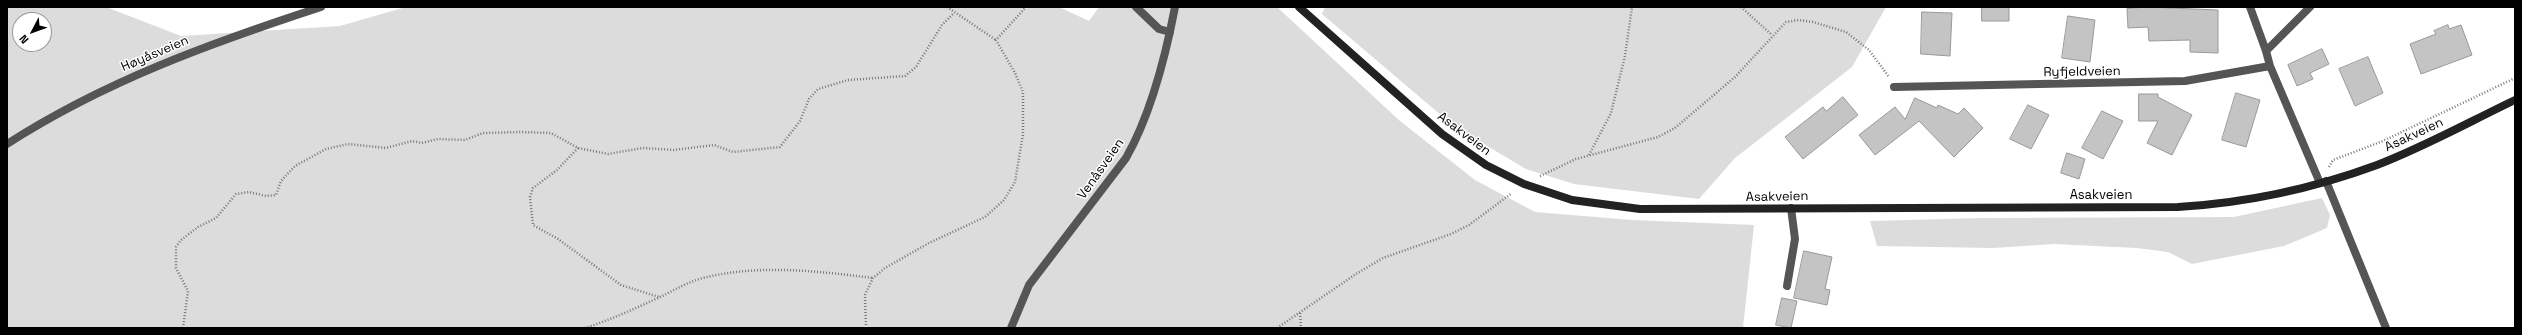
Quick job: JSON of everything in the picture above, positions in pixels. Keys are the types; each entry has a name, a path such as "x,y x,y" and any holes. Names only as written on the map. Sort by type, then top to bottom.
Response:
{"main road":[{"name":"Asakveien","path":"1299,7 1463,151 1524,184 1572,200 1606,206 1676,210 1791,208 2178,207 2247,201 2323,182 2377,165 2515,100"}],"street":[{"name":"Høyåsveien","path":"7,144 61,111 170,59 321,7"},
{"path":"1136,7 1159,29 1170,32"},
{"name":"Venåsveien","path":"1011,328 1029,285 1126,158 1138,137 1170,32 1175,7"},
{"path":"2250,7 2266,50 2270,66 2323,182 2386,328"},
{"path":"2266,50 2310,7"},
{"name":"Ryfjeldveien","path":"1894,87 2185,81 2270,66"},
{"path":"1787,286 1795,239 1791,208"}],"path":[{"path":"866,328 865,295 873,278 885,268 929,243 985,216 1004,200 1015,182 1023,134 1023,92 1012,67 996,40 947,7"},
{"path":"996,40 1026,7"},
{"path":"1588,155 1611,113 1625,56 1632,7"},
{"path":"1741,7 1772,35"},
{"path":"183,328 188,291 175,261 176,247 181,240 216,218 236,194 249,192 266,196 276,195 281,181 295,166 326,149 348,144 386,148 412,141 422,143 438,139 466,140 484,133 495,132 551,133 578,148 616,154 643,148 674,150 714,144 733,152 780,147 800,121 809,99 818,90 848,80 905,76 916,67 942,25 954,13"},
{"path":"1277,328 1331,289 1383,258 1432,242 1469,225 1524,184 1558,166 1588,155 1658,137 1675,128 1735,77 1772,35 1786,22 1799,20 1846,32 1873,55 1886,69 1894,87"},
{"path":"2323,182 2333,160 2383,141 2515,78"},
{"path":"578,148 557,170 533,188 530,197 533,225 558,239 621,285 660,298"},
{"path":"585,328 660,298 702,278 732,272 762,270 806,271 873,278"},
{"path":"1300,312 1301,328"}],"shaded area":[{"path":"7,7 106,7 181,36 340,26 406,7 1059,7 1089,21 1099,7 1277,7 1400,121 1475,180 1535,212 1632,220 1754,225 1743,328 7,328"},
{"path":"1325,7 1886,7 1852,67 1735,158 1699,199 1574,184 1526,169 1455,127 1322,14"},
{"path":"2322,198 2330,215 2327,228 2284,246 2192,264 2168,252 2137,248 2054,244 1993,248 1877,246 1870,221 1982,218 2234,217"}],"building":[{"path":"1982,7 2009,7 2009,21 1982,21"},
{"path":"2147,7 2218,10 2218,53 2190,52 2190,40 2149,41 2148,27 2128,28 2127,9"},
{"path":"1922,12 1952,13 1950,56 1921,54"},
{"path":"2068,16 2095,20 2090,62 2062,58"},
{"path":"2448,25 2449,29 2461,25 2472,55 2421,74 2410,44 2436,34 2434,31"},
{"path":"2322,49 2329,64 2310,73 2313,79 2297,86 2288,65"},
{"path":"2368,57 2383,93 2355,106 2339,69"},
{"path":"2236,93 2260,100 2246,147 2222,140"},
{"path":"2139,94 2158,94 2158,97 2192,115 2172,155 2147,143 2158,121 2139,121"},
{"path":"1843,97 1858,115 1803,159 1785,137 1823,107 1826,111"},
{"path":"1915,98 1937,108 1938,105 1958,114 1964,108 1983,128 1954,157 1919,121 1875,155 1859,135 1895,107 1905,119"},
{"path":"2028,105 2049,115 2031,149 2010,139"},
{"path":"2102,111 2123,121 2103,159 2082,148"},
{"path":"2067,153 2085,159 2079,179 2061,173"},
{"path":"1804,251 1832,257 1825,289 1830,290 1827,305 1794,298"},
{"path":"1782,298 1797,301 1791,328 1776,325"}]}
